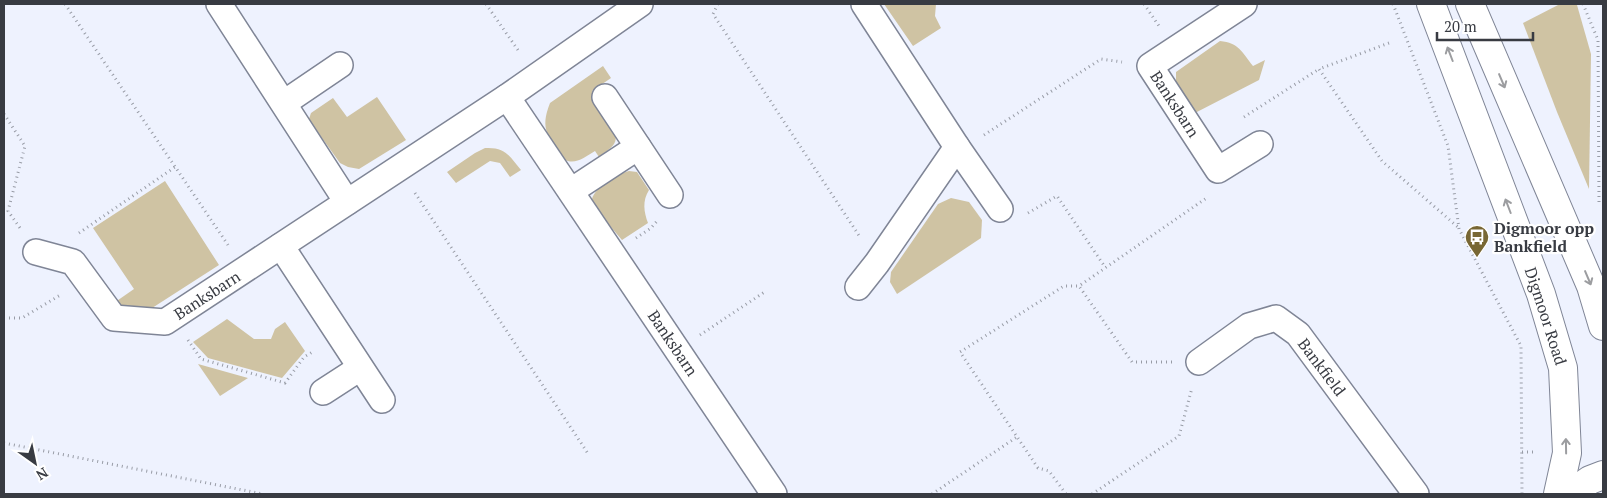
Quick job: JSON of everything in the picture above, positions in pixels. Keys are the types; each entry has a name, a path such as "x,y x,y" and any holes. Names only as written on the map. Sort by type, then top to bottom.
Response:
{"street":[{"path":"219,4 347,202"},
{"path":"864,4 957,147 1000,209"},
{"name":"Banksbarn","path":"1218,170 1150,66 1244,4"},
{"name":"Digmoor Road","path":"1431,4 1541,294 1563,368 1567,453 1558,494"},
{"path":"1470,4 1591,286 1603,326"},
{"name":"Banksbarn","path":"42,253 74,262 114,318 165,322 507,97 637,5"},
{"path":"284,103 340,65"},
{"name":"Banksbarn","path":"507,97 774,494"},
{"path":"605,97 670,195"},
{"path":"1218,170 1260,144"},
{"path":"572,191 638,147"},
{"path":"858,287 877,263 957,147"},
{"path":"281,246 382,400"},
{"name":"Bankfield","path":"1199,362 1249,326 1276,318 1298,334 1416,494"},
{"path":"323,392 360,368"},
{"path":"1570,494 1590,480 1603,476"}],"path":[{"path":"65,4 245,270"},
{"path":"486,4 536,76"},
{"path":"718,4 713,14 877,263"},
{"path":"1393,4 1448,146 1459,229 1521,346 1522,494"},
{"path":"1583,4 1598,40 1599,204"},
{"path":"1240,120 1319,69 1388,43"},
{"path":"957,147 983,136 1101,59 1150,66"},
{"path":"1319,69 1382,162 1459,229"},
{"path":"4,114 25,146 8,211 42,253 175,166"},
{"path":"398,169 589,455"},
{"path":"1066,494 1049,471 1038,468 960,352 1064,286 1079,286 1214,193 1218,170"},
{"path":"613,253 651,228 664,214 670,195"},
{"path":"1000,209 1022,217 1056,196 1105,268"},
{"path":"4,318 22,318 86,279"},
{"path":"1079,286 1132,362 1199,362 1179,436 1092,494"},
{"path":"677,350 766,291"},
{"path":"173,317 201,359 285,383 304,357 340,336"},
{"path":"932,494 1017,437"},
{"path":"4,443 263,494"}],"shaded area":[{"path":"884,4 936,4 935,16 941,28 913,46"},
{"path":"1560,4 1577,5 1591,54 1589,189 1523,23"},
{"path":"1220,41 1236,46 1253,66 1265,60 1259,80 1193,114 1176,89 1176,72"},
{"path":"603,66 611,78 592,91 613,124 616,138 614,144 599,157 595,151 580,160 568,161 564,159 547,133 545,120 550,103"},
{"path":"377,97 406,140 359,169 348,167 340,163 314,127 309,119 311,113 333,98 347,117"},
{"path":"485,148 497,149 506,153 521,170 510,177 500,163 490,161 456,183 447,172"},
{"path":"629,171 637,172 649,190 645,198 644,207 648,223 622,240 604,219 592,199 594,194 607,182"},
{"path":"165,181 219,265 149,310 111,305 134,289 93,228"},
{"path":"951,198 969,202 982,220 981,238 897,294 890,282 891,272 938,204"},
{"path":"227,319 254,339 271,339 275,329 285,322 305,351 282,378 208,358 193,342"},
{"path":"198,364 248,378 220,396"}],"place":[{"name":"Digmoor opp Bankfield","path":"1477,258"}]}
